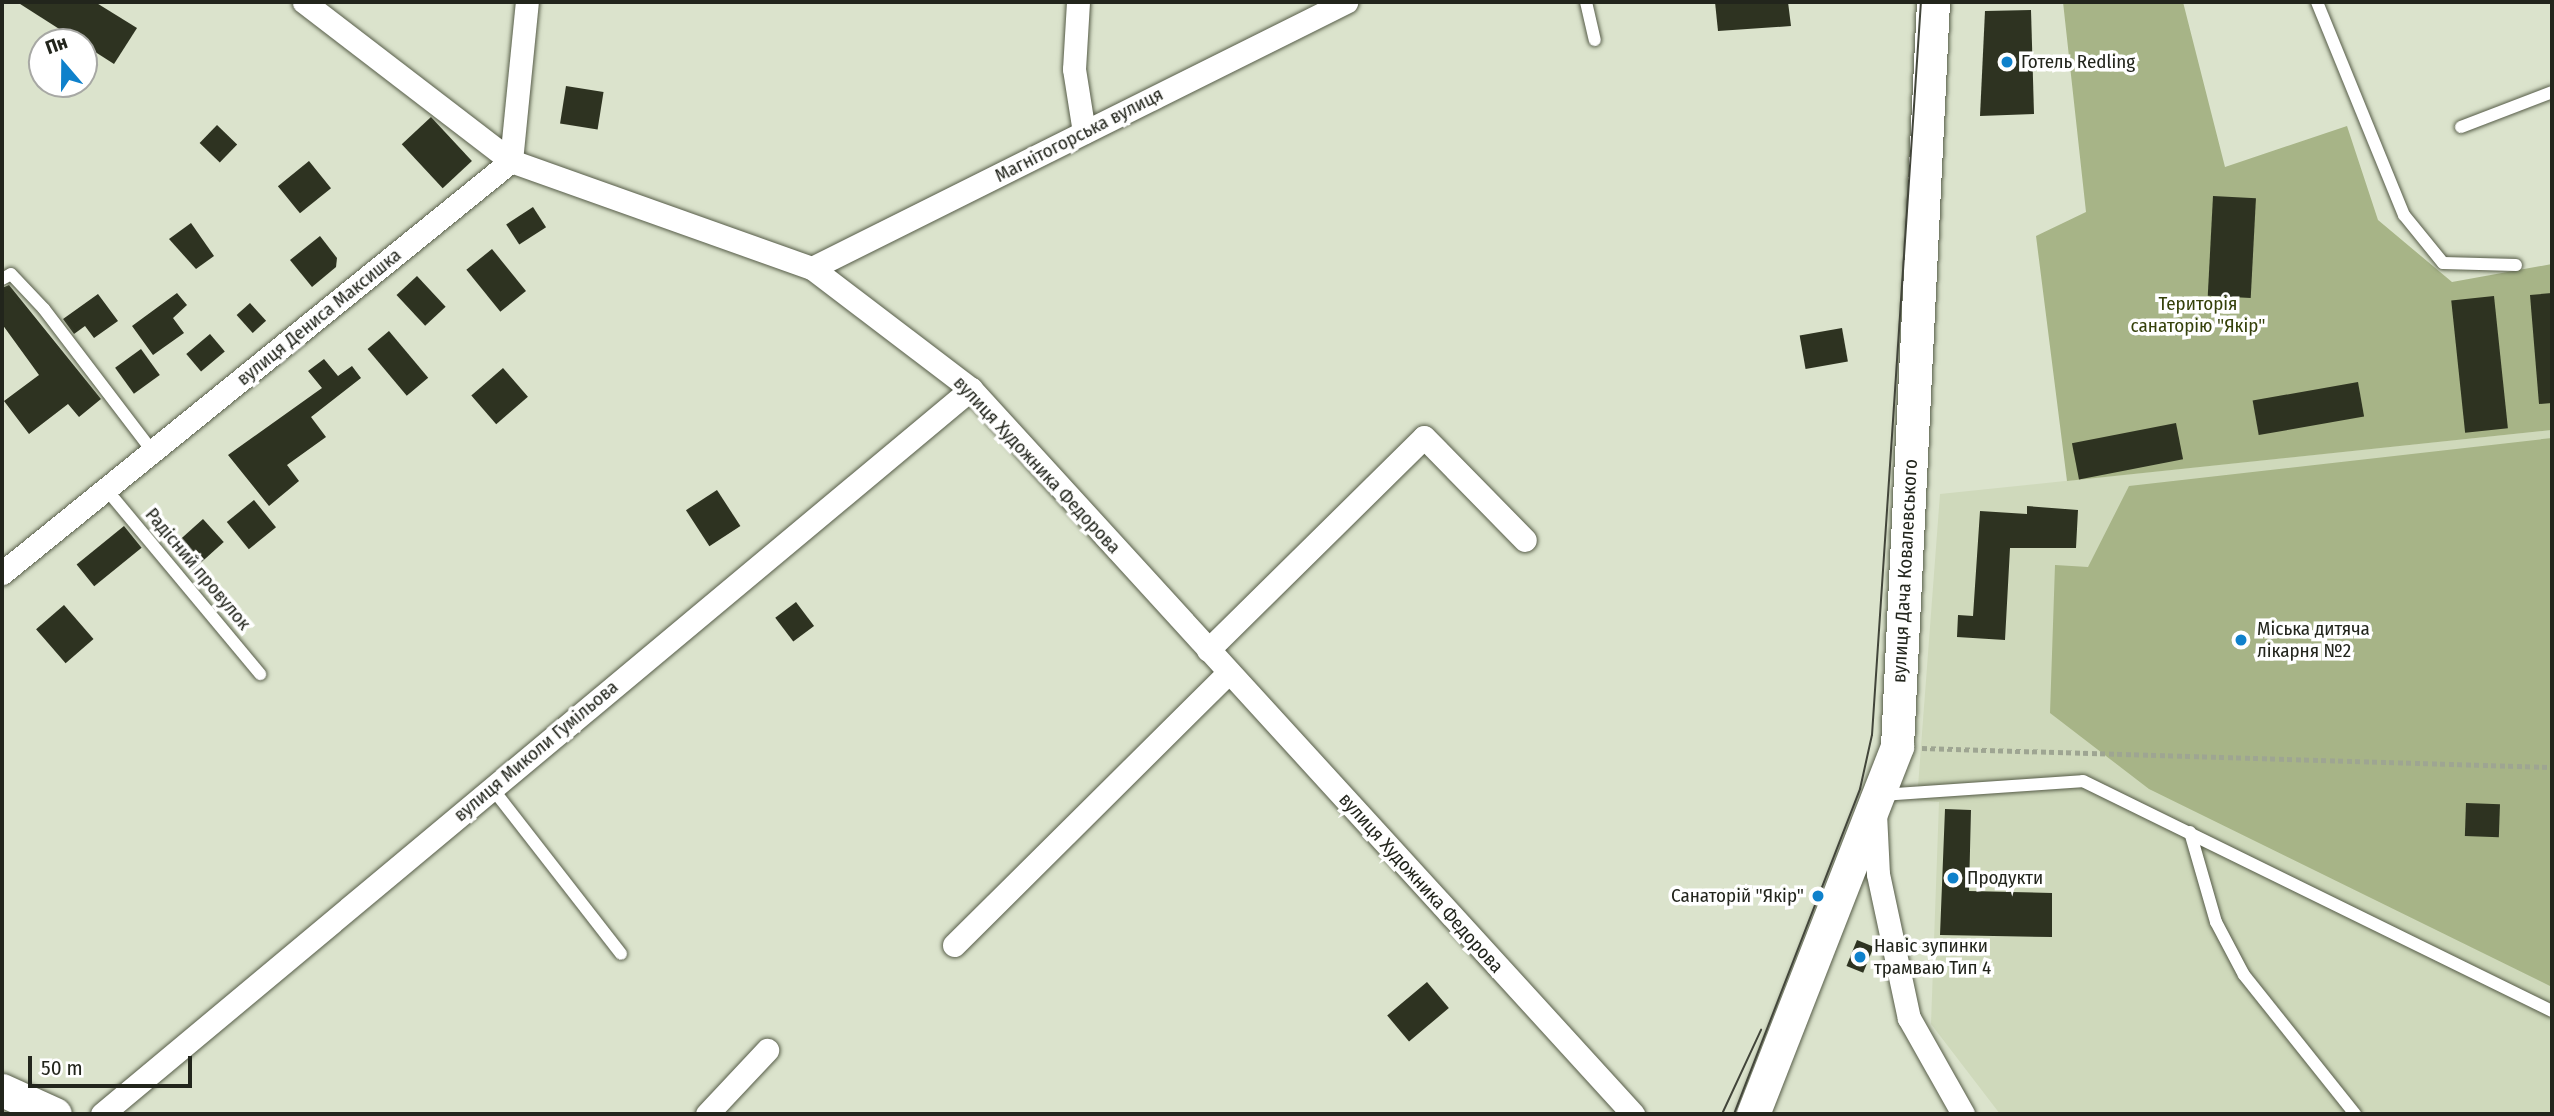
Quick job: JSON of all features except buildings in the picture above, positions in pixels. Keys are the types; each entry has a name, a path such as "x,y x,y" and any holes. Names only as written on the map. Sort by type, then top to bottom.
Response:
{"street":[{"name":"вулиця Художника Федорова","path":"304,2 511,161 812,268 971,389 1633,1114"},
{"path":"511,161 527,2"},
{"path":"1078,2 1074,69 1084,132"},
{"name":"вулиця Дача Ковалевського","path":"1753,1114 1878,804 1897,746 1933,2"},
{"name":"Магнітогорська вулиця","path":"812,268 1341,3"},
{"name":"вулиця Дениса Максишка","path":"2,573 511,161"},
{"name":"вулиця Миколи Гумільова","path":"102,1114 971,389"},
{"path":"1208,650 1424,437 1525,540"},
{"path":"954,945 1228,673"},
{"path":"1878,804 1878,874 1909,1018 1963,1114"},
{"path":"707,1114 767,1050"},
{"path":"2,1090 55,1114"}],"lane":[{"path":"1586,2 1595,40"},
{"path":"2317,2 2404,215 2443,263 2516,265"},
{"path":"2461,127 2552,92"},
{"path":"2,279 11,274 44,309 153,452"},
{"name":"Радісний провулок","path":"106,489 260,674"},
{"path":"1878,804 2082,780 2552,1011"},
{"path":"492,788 621,954"},
{"path":"2190,832 2216,922 2244,975 2355,1114"}],"path":[{"path":"1897,746 2552,767"}],"shaded area":[{"name":"Міська дитяча лікарня №2","path":"2552,430 2552,1114 2000,1114 1931,1024 1939,802 1917,800 1940,494"}],"green space":[{"name":"Територія санаторію \"Якір\"","path":"2063,2 2183,2 2225,167 2347,126 2378,220 2452,282 2552,264 2552,430 2067,481 2036,236 2086,212"},
{"name":"Міська дитяча лікарня №2","path":"2552,438 2552,987 2149,789 2050,713 2055,565 2088,567 2129,486"}],"tram line":[{"path":"1734,1114 1860,789 1872,735 1921,2"},
{"path":"1722,1114 1761,1030"}],"place":[{"name":"Готель Redling","path":"2007,62"},
{"name":"Міська дитяча лікарня №2","path":"2241,640"},
{"name":"Продукти","path":"1953,878"},
{"name":"Санаторій \"Якір\"","path":"1818,896"},
{"name":"Навіс зупинки трамваю Тип 4","path":"1860,957"}]}
